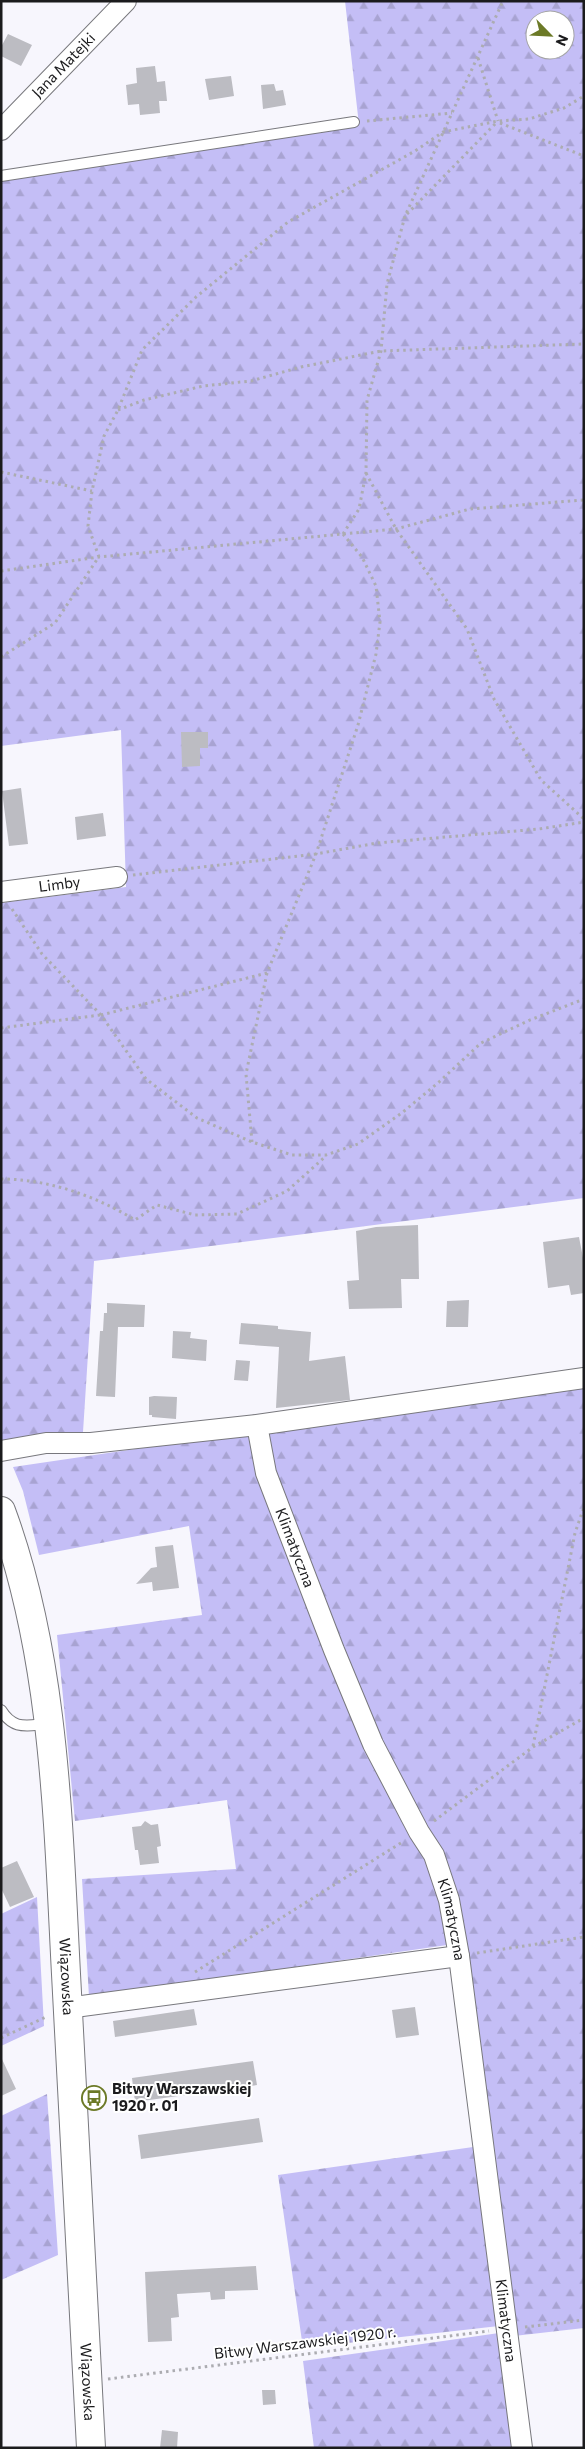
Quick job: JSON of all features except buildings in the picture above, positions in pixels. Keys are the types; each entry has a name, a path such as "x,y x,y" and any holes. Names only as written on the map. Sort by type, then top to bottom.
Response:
{"main road":[{"name":"Wiązowska","path":"1,1511 20,1572 38,1653 50,1724 91,2448"}],"street":[{"name":"Jana Matejki","path":"1,130 126,1"},
{"name":"Limby","path":"6,900 117,877"},
{"path":"1,1451 46,1443 91,1443 257,1425 584,1378"},
{"name":"Klimatyczna","path":"257,1425 266,1473 334,1650 373,1744 419,1832 434,1856 450,1900 459,1956 522,2448"},
{"path":"67,2008 459,1956"}],"lane":[{"path":"1,176 354,122"},
{"path":"1,1710 11,1722 20,1726 50,1724"}],"path":[{"path":"343,534 359,509 366,473 367,400 381,351 387,284 405,216 504,1"},
{"path":"478,58 498,122"},
{"path":"99,557 88,526 92,491 104,436 118,410 142,350 196,297 288,222 415,151 443,132 498,122 530,119 564,108 584,96"},
{"path":"354,122 452,113"},
{"path":"498,122 584,156"},
{"path":"405,216 498,122"},
{"path":"118,410 144,400 203,386 251,381 301,367 381,351 584,344"},
{"path":"1,472 92,491"},
{"path":"366,473 396,528 467,629 494,699 541,780 584,820"},
{"path":"1,571 99,557 396,528 470,509 584,500"},
{"path":"252,1142 246,1074 267,973 316,854 358,725 376,654 380,622 376,586 362,557 343,534"},
{"path":"1,657 55,623 99,557"},
{"path":"117,877 316,854 377,843 539,829 584,820"},
{"path":"6,900 42,954 101,1015 146,1080 197,1118 252,1142 292,1155 326,1155 358,1144 439,1082 481,1043 530,1020 584,999"},
{"path":"1,1028 101,1015 267,973"},
{"path":"1,1179 16,1179 68,1190 109,1204 135,1220 157,1205 195,1216 237,1214 288,1191 326,1155"},
{"path":"533,1747 575,1533 584,1507"},
{"path":"188,1977 419,1832 533,1747 584,1718"},
{"path":"459,1956 584,1937"},
{"path":"1,2038 67,2008"},
{"name":"Bitwy Warszawskiej 1920 r.","path":"106,2379 584,2320"}],"green space":[{"path":"345,1 584,1 584,1198 94,1261 83,1432 1,1443 1,903 126,887 121,730 1,746 1,179 359,125"},
{"path":"584,1383 584,2328 514,2336 447,1945 89,1997 82,1879 236,1869 227,1800 75,1821 57,1635 202,1615 189,1526 39,1555 23,1491 13,1467"},
{"path":"37,1897 44,2026 1,2046 1,1914"},
{"path":"47,2094 58,2255 1,2280 1,2116"},
{"path":"473,2147 499,2326 303,2348 278,2175"},
{"path":"499,2333 515,2448 314,2448 303,2361"}],"place":[{"name":"Bitwy Warszawskiej 1920 r. 01","path":"94,2098"}]}
